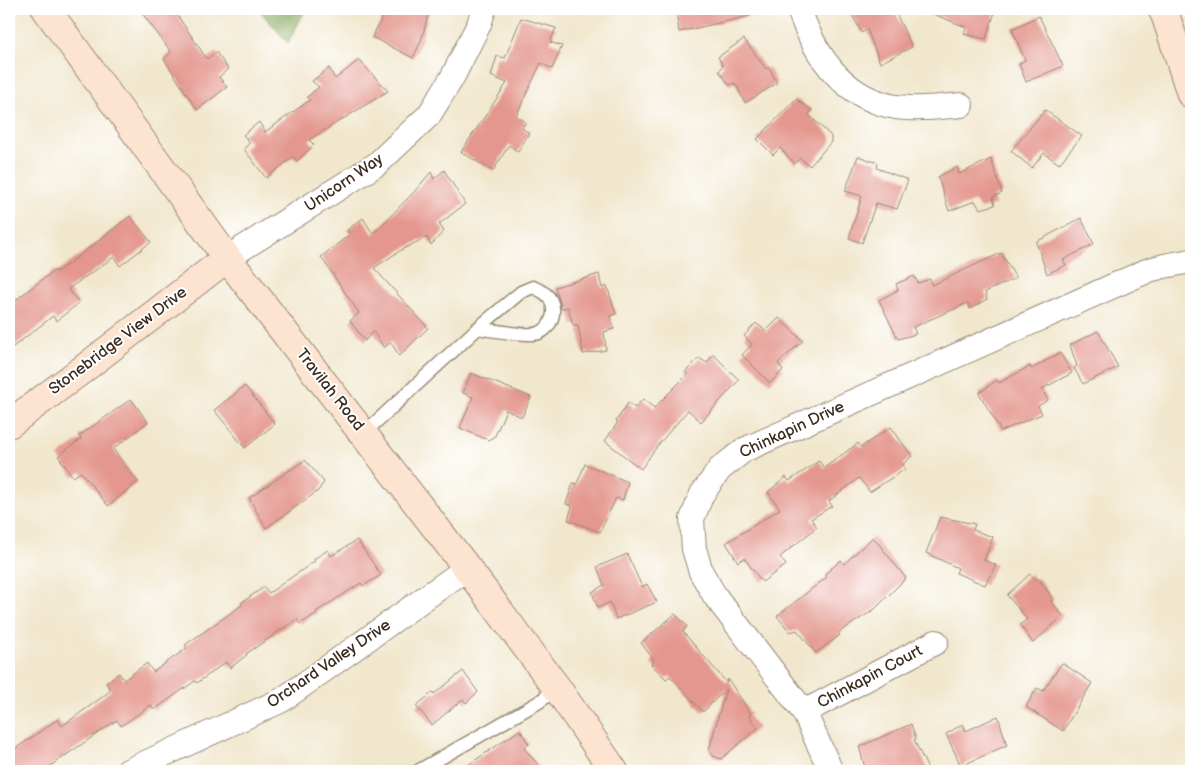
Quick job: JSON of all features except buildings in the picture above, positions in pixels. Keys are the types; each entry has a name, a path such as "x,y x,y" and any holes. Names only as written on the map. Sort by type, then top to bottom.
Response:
{"main road":[{"name":"Travilah Road","path":"46,9 227,258 467,568 557,688 614,771"},
{"path":"1162,9 1191,94"},
{"name":"Stonebridge View Drive","path":"9,424 227,258"}],"street":[{"name":"Unicorn Way","path":"227,258 377,164 429,115 452,78 479,24 484,9"},
{"path":"799,9 814,46 829,66 850,88 870,100 922,109 961,105"},
{"name":"Chinkapin Drive","path":"831,771 804,712 715,596 701,572 694,549 692,519 702,494 720,468 744,450 1149,270 1191,261"},
{"name":"Orchard Valley Drive","path":"128,771 282,700 467,568"},
{"name":"Chinkapin Court","path":"804,712 936,642"}],"lane":[{"path":"363,434 478,328 521,292 533,287 542,291 551,300 554,313 549,326 539,333 526,334 478,328"},
{"path":"418,771 538,702 557,688"}],"green space":[{"path":"258,9 306,9 288,43"}]}
